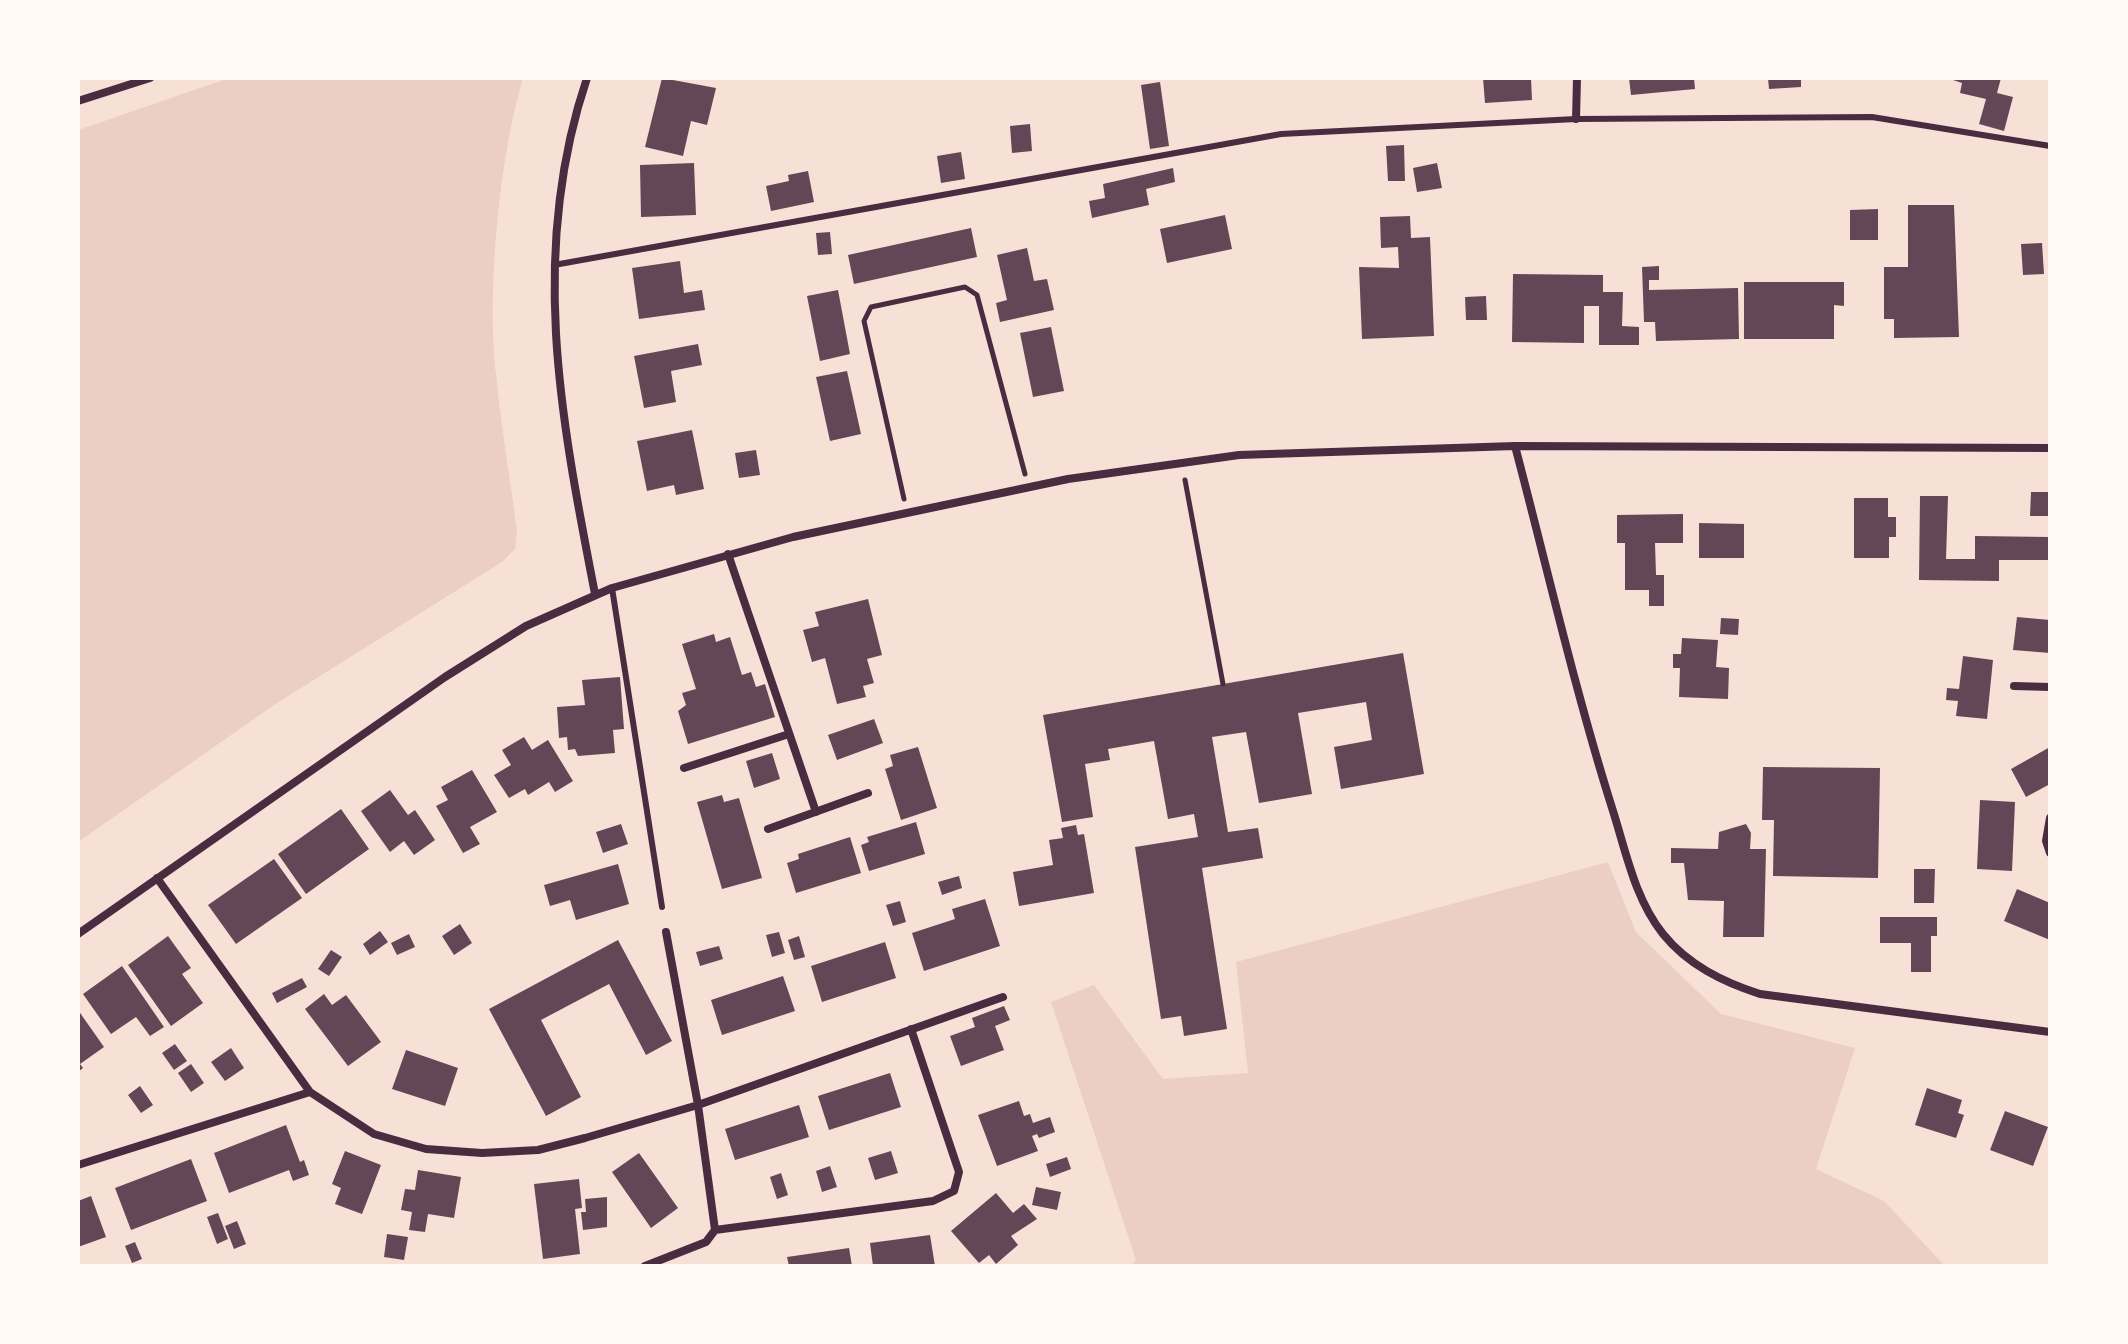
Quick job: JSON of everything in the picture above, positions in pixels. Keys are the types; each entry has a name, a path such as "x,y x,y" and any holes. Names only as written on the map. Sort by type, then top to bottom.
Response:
{"street":[{"path":"78,101 150,78"},
{"path":"587,78 563,177 554,265 553,340 561,408 595,594"},
{"path":"1576,119 1577,78"},
{"path":"1515,446 1601,772 1638,890 1662,933 1677,950 1716,977 1760,994 2050,1032"},
{"path":"78,934 445,677 526,626 595,594 728,554 907,512 1182,461 1334,450 1515,446 2050,448"},
{"path":"728,554 816,812"},
{"path":"2014,686 2050,687"},
{"path":"684,768 789,734"},
{"path":"768,829 868,793"},
{"path":"2050,818 2046,841 2050,853"},
{"path":"157,878 310,1092 374,1134 426,1149 482,1153 538,1150 698,1105 1003,997"},
{"path":"645,1266 706,1242 715,1230 698,1105 666,932"},
{"path":"715,1230 933,1201 954,1191 959,1172 911,1029"},
{"path":"78,1165 310,1092"}],"lane":[{"path":"554,265 1281,134 1576,119 1872,117 2050,146"},
{"path":"612,588 662,907"}],"path":[{"path":"907,512 864,321 871,307 965,287 977,295 1028,488"},
{"path":"1182,461 1223,684"}],"shaded area":[{"path":"229,78 523,78 507,146 497,224 493,303 498,394 517,531 515,549 502,562 277,703 78,842 78,130"},
{"path":"1608,862 1636,932 1721,1014 1855,1048 1816,1169 1884,1201 1945,1266 1130,1266 1136,1260 1051,1002 1094,985 1163,1079 1248,1073 1236,962"}],"building":[{"path":"662,78 716,88 707,125 691,121 683,156 645,147"},
{"path":"1483,78 1531,78 1532,100 1485,103"},
{"path":"1629,78 1694,78 1695,89 1631,95"},
{"path":"1768,78 1801,78 1801,87 1769,89"},
{"path":"1947,78 2001,78 1997,93 2013,97 2004,131 1979,124 1986,99 1960,93 1962,83"},
{"path":"1160,82 1169,146 1150,149 1141,85"},
{"path":"1030,124 1032,151 1012,153 1010,126"},
{"path":"1404,145 1405,181 1388,181 1386,146"},
{"path":"961,152 965,179 941,183 937,156"},
{"path":"694,163 696,215 641,217 640,165"},
{"path":"1437,163 1442,188 1417,192 1413,168"},
{"path":"1173,168 1175,182 1146,189 1149,205 1092,218 1089,201 1105,198 1103,184"},
{"path":"808,171 814,202 771,211 766,186 789,181 788,175"},
{"path":"1908,205 1954,205 1959,337 1894,338 1894,319 1884,319 1884,267 1908,267"},
{"path":"1878,209 1878,240 1850,240 1850,210"},
{"path":"1225,215 1232,249 1167,263 1160,229"},
{"path":"1410,216 1411,238 1430,237 1434,336 1362,339 1359,267 1399,268 1398,247 1381,248 1380,217"},
{"path":"971,228 977,257 854,284 848,255"},
{"path":"830,232 832,254 818,255 816,233"},
{"path":"2042,243 2044,274 2023,275 2021,244"},
{"path":"1027,248 1034,281 1047,279 1054,310 1000,322 996,303 1007,300 997,255"},
{"path":"680,261 684,293 702,290 705,310 639,319 632,268"},
{"path":"1659,266 1659,280 1649,280 1649,290 1738,288 1739,339 1656,341 1655,322 1644,322 1642,267"},
{"path":"1513,274 1603,275 1603,292 1623,292 1622,326 1639,327 1639,345 1599,345 1599,306 1584,306 1584,343 1512,342"},
{"path":"1744,282 1844,282 1844,306 1834,305 1834,339 1744,339"},
{"path":"838,290 850,354 820,361 807,296"},
{"path":"1486,296 1487,320 1466,320 1465,297"},
{"path":"1051,327 1064,391 1033,397 1020,333"},
{"path":"698,344 702,365 671,371 676,402 644,408 634,356"},
{"path":"847,371 861,434 830,441 816,377"},
{"path":"692,430 704,489 676,495 674,485 647,491 637,441"},
{"path":"756,450 760,475 739,478 735,453"},
{"path":"2031,492 2050,492 2050,516 2030,516"},
{"path":"1920,496 1948,496 1946,559 1975,559 1975,536 2050,537 2050,560 1999,560 1999,581 1919,580"},
{"path":"1854,498 1888,498 1888,517 1896,517 1896,537 1889,537 1889,558 1854,558"},
{"path":"1683,514 1683,543 1655,543 1656,575 1664,575 1664,606 1649,606 1649,590 1625,590 1625,543 1617,543 1617,515"},
{"path":"1699,523 1744,524 1744,558 1699,558"},
{"path":"868,599 882,655 867,659 874,683 863,686 866,697 837,704 825,658 812,662 803,630 819,626 815,612"},
{"path":"2017,617 2050,620 2050,653 2013,650"},
{"path":"1721,618 1739,619 1738,635 1720,634"},
{"path":"714,634 716,642 730,637 742,675 751,672 756,687 765,684 775,717 688,744 678,711 686,705 682,693 696,689 682,644"},
{"path":"1682,638 1718,640 1716,667 1729,668 1728,699 1679,697 1680,668 1673,668 1673,654 1681,654"},
{"path":"1403,653 1424,774 1341,789 1334,747 1372,740 1366,702 1298,713 1312,794 1259,803 1246,732 1212,737 1228,832 1258,828 1263,858 1202,868 1227,1029 1184,1036 1181,1016 1161,1019 1135,847 1198,837 1194,814 1168,819 1154,741 1108,749 1110,760 1085,764 1093,817 1062,822 1043,715"},
{"path":"1963,656 1993,660 1987,719 1956,716 1958,701 1946,700 1947,688 1959,689"},
{"path":"620,677 624,729 613,730 615,753 578,756 575,749 568,750 567,737 559,738 557,707 585,705 582,680"},
{"path":"874,719 883,743 837,760 828,735"},
{"path":"524,737 532,750 548,740 573,781 555,792 549,782 528,795 525,789 509,798 494,775 511,765 502,750"},
{"path":"918,747 937,808 901,820 885,769 893,766 890,755"},
{"path":"2050,747 2050,784 2026,797 2011,769"},
{"path":"772,753 780,779 754,788 746,761"},
{"path":"1763,767 1880,768 1878,878 1773,876 1774,820 1762,820"},
{"path":"472,770 497,812 470,827 480,844 463,853 436,806 448,800 441,787"},
{"path":"390,790 408,815 415,810 435,840 414,855 404,841 390,852 361,811"},
{"path":"722,795 724,802 739,798 762,878 722,889 697,802"},
{"path":"1980,800 2015,802 2012,871 1977,869"},
{"path":"341,809 369,849 306,894 278,854"},
{"path":"916,822 925,854 869,871 861,845 869,842 867,837"},
{"path":"621,824 628,844 603,853 596,832"},
{"path":"1746,824 1751,833 1750,849 1766,849 1764,937 1723,937 1724,901 1688,900 1684,863 1671,863 1671,848 1718,849 1719,832"},
{"path":"1076,825 1078,835 1084,834 1094,893 1019,906 1013,872 1053,865 1049,840 1063,838 1061,828"},
{"path":"850,837 861,873 796,893 787,863 799,859 798,854"},
{"path":"274,859 302,898 236,944 208,905"},
{"path":"618,864 629,904 576,920 570,900 550,906 544,885"},
{"path":"1914,869 1935,869 1934,903 1914,903"},
{"path":"959,876 962,888 942,895 938,882"},
{"path":"2017,889 2050,903 2050,940 2004,921"},
{"path":"985,899 1000,946 924,971 912,933 955,919 952,909"},
{"path":"900,901 906,922 893,926 886,905"},
{"path":"1880,917 1937,917 1937,936 1931,936 1931,972 1911,972 1911,943 1880,943"},
{"path":"460,924 472,943 454,955 442,936"},
{"path":"380,931 388,942 370,955 363,944"},
{"path":"779,932 785,953 772,957 766,935"},
{"path":"409,934 415,947 397,955 391,943"},
{"path":"168,936 191,968 182,974 203,1003 171,1026 128,965"},
{"path":"799,936 805,957 794,960 788,940"},
{"path":"618,940 672,1041 646,1055 609,984 541,1020 581,1097 546,1116 489,1009"},
{"path":"885,942 896,978 822,1002 811,966"},
{"path":"719,946 723,959 700,966 696,952"},
{"path":"331,950 342,957 329,976 318,969"},
{"path":"122,966 164,1027 150,1036 136,1017 111,1034 83,994"},
{"path":"783,976 795,1011 722,1035 711,1000"},
{"path":"302,978 307,987 277,1003 272,993"},
{"path":"324,994 332,1005 346,995 381,1042 348,1066 305,1009"},
{"path":"1004,1006 1010,1020 995,1026 1004,1050 961,1066 950,1036 975,1027 972,1018"},
{"path":"78,1010 104,1047 80,1064 83,1068 78,1072"},
{"path":"175,1044 187,1061 174,1070 162,1053"},
{"path":"231,1048 244,1068 225,1081 211,1062"},
{"path":"406,1050 458,1068 445,1106 392,1089"},
{"path":"191,1064 204,1083 191,1092 178,1073"},
{"path":"890,1073 901,1107 829,1130 818,1096"},
{"path":"140,1086 153,1105 141,1113 128,1095"},
{"path":"1927,1088 1962,1100 1958,1113 1964,1115 1956,1138 1915,1125"},
{"path":"1019,1101 1024,1116 1030,1114 1033,1123 1050,1117 1055,1132 1039,1138 1037,1134 1032,1136 1038,1151 997,1166 978,1115"},
{"path":"799,1105 809,1137 735,1160 725,1129"},
{"path":"2005,1111 2048,1127 2033,1166 1990,1150"},
{"path":"286,1125 300,1162 304,1160 309,1175 293,1181 289,1170 229,1193 214,1153"},
{"path":"345,1151 381,1165 362,1214 335,1204 341,1188 332,1184"},
{"path":"891,1151 898,1173 875,1180 868,1158"},
{"path":"639,1153 678,1208 651,1228 612,1172"},
{"path":"1067,1157 1071,1169 1050,1177 1046,1164"},
{"path":"191,1159 207,1201 131,1230 115,1188"},
{"path":"830,1166 837,1187 822,1192 816,1171"},
{"path":"418,1170 461,1177 454,1218 428,1214 425,1232 409,1230 412,1212 401,1210 405,1189 415,1190"},
{"path":"781,1173 788,1195 777,1199 770,1177"},
{"path":"579,1179 582,1208 575,1209 580,1254 543,1259 534,1184"},
{"path":"1036,1187 1061,1192 1057,1210 1032,1205"},
{"path":"996,1193 1013,1213 1024,1204 1037,1219 1011,1236 1018,1245 996,1264 989,1255 979,1263 951,1231"},
{"path":"91,1196 106,1237 78,1247 78,1201"},
{"path":"607,1197 607,1227 583,1230 581,1212 586,1212 585,1199"},
{"path":"218,1213 228,1239 217,1244 207,1217"},
{"path":"237,1221 246,1244 234,1249 225,1226"},
{"path":"387,1234 408,1237 404,1260 384,1257"},
{"path":"930,1235 935,1266 873,1266 870,1243"},
{"path":"135,1242 142,1259 132,1263 125,1246"},
{"path":"849,1248 852,1266 789,1266 787,1257"}]}
